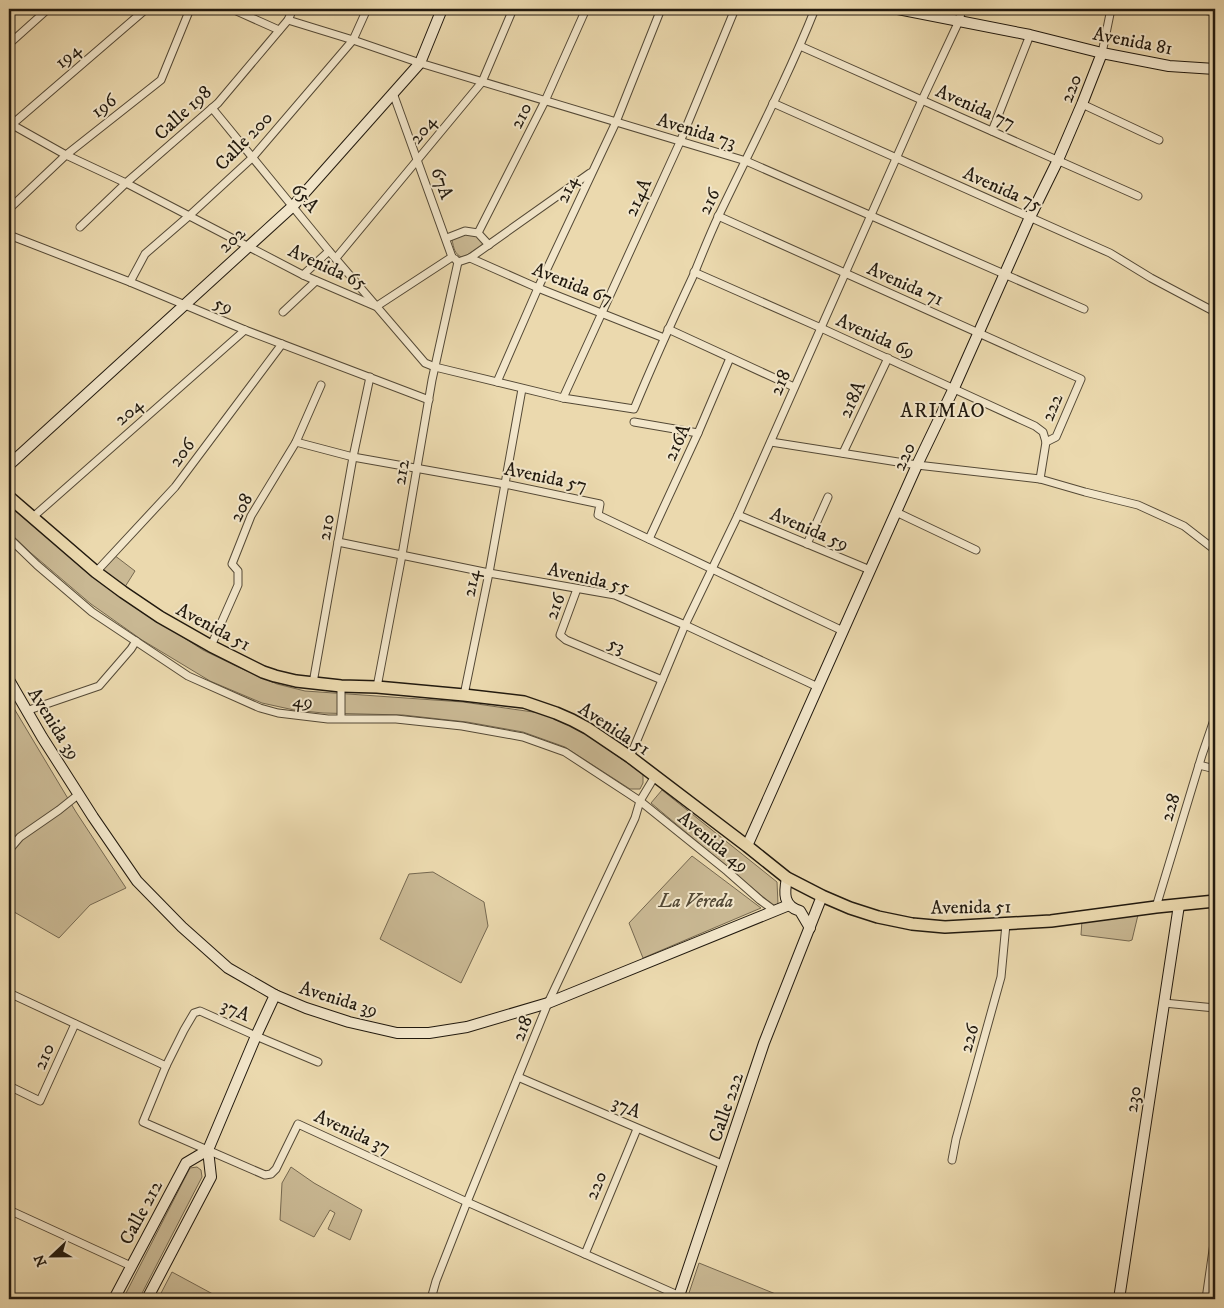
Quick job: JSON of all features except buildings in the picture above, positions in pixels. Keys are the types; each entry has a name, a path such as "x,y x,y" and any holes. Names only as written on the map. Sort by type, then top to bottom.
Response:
{"main road":[{"name":"Avenida 51","path":"9,497 96,572 160,617 211,646 263,672 296,681 524,702 556,713 587,728 630,757 820,902 912,924 945,927 1051,921 1179,905 1215,898"}],"street":[{"path":"9,44 48,9"},
{"name":"194","path":"9,125 146,9"},
{"name":"196","path":"9,209 66,155 161,80 190,9"},
{"path":"232,9 279,30"},
{"name":"Calle 198","path":"80,227 126,183 212,108 288,20 293,9"},
{"name":"Calle 200","path":"130,282 145,254 252,158 353,40 367,9"},
{"name":"202","path":"9,465 293,206 420,63 442,9"},
{"name":"204","path":"336,258 482,82 513,9"},
{"name":"210","path":"478,233 545,101 586,9"},
{"name":"214","path":"497,382 538,288 616,122 661,9"},
{"name":"214A","path":"563,398 680,142 735,9"},
{"name":"216","path":"634,409 718,216 800,46 815,9"},
{"name":"Avenida 81","path":"898,9 1169,66 1215,69"},
{"name":"218","path":"630,757 685,625 713,569 771,442 922,100 959,21 962,9"},
{"path":"1102,53 1111,9"},
{"path":"1198,9 1215,12"},
{"name":"Avenida 73","path":"288,20 420,63 746,161 1084,309"},
{"path":"992,131 1030,36"},
{"name":"Avenida 77","path":"800,46 1138,196"},
{"name":"220","path":"747,846 917,465 1058,160 1102,53"},
{"name":"67A","path":"393,93 455,260"},
{"name":"Avenida 75","path":"773,103 1110,253 1151,278 1215,312"},
{"path":"1082,104 1159,140"},
{"name":"65A","path":"212,108 377,306"},
{"name":"Avenida 65","path":"9,125 190,215 303,275 377,306 425,363 563,398 634,409"},
{"path":"377,306 455,260 470,258 592,172"},
{"name":"Avenida 71","path":"718,216 1081,379"},
{"path":"446,238 465,231 478,233 490,245"},
{"name":"59","path":"9,235 130,282 245,330 429,400"},
{"path":"303,275 329,250"},
{"name":"Avenida 67","path":"470,258 538,288 664,338"},
{"name":"212","path":"377,688 455,260"},
{"name":"Avenida 69","path":"694,272 954,388 1035,426 1042,432"},
{"path":"283,312 316,281"},
{"path":"668,329 794,387"},
{"name":"204","path":"32,517 245,330"},
{"name":"206","path":"96,572 175,487 282,344"},
{"name":"216A","path":"649,539 730,358"},
{"name":"218A","path":"843,453 888,358"},
{"name":"210","path":"313,682 353,457 370,377"},
{"name":"222","path":"1046,442 1056,437 1081,379"},
{"name":"208","path":"211,646 238,586 238,571 232,564 252,516 296,442 321,385"},
{"name":"214","path":"464,695 489,574 522,388"},
{"path":"634,422 698,433"},
{"name":"222","path":"1040,479 1046,442 1042,432"},
{"name":"Avenida 57","path":"296,442 353,457 505,484 600,504 598,515 844,631"},
{"path":"771,442 917,465 1040,479 1138,505 1184,526 1215,550"},
{"path":"807,544 828,497"},
{"path":"896,512 976,550"},
{"name":"Avenida 59","path":"738,515 870,570"},
{"name":"49","path":"9,538 37,565 92,612 188,676 260,708 278,714 328,719 396,719 462,726 523,737 564,752 632,795"},
{"name":"Avenida 55","path":"338,542 489,574 615,595 685,625 818,687"},
{"name":"216","path":"560,635 578,589"},
{"name":"53","path":"560,635 566,640 662,680"},
{"path":"26,711 99,686 136,641"},
{"name":"Avenida 39","path":"9,680 26,711 137,882 218,960 236,972 275,995 306,1008 349,1022 397,1033 429,1033 467,1026 548,1003 789,905"},
{"path":"341,686 341,718"},
{"name":"228","path":"1156,907 1215,717"},
{"path":"1199,765 1215,769"},
{"name":"218","path":"431,1299 436,1281 467,1202 548,1003 635,818 640,801 655,776"},
{"path":"9,850 20,837 79,794"},
{"name":"Avenida 49","path":"632,795 774,912"},
{"path":"787,878 786,898 789,905 794,909 807,911 820,902"},
{"name":"Calle 222","path":"679,1297 764,1043 820,902"},
{"name":"230","path":"1119,1299 1179,905"},
{"path":"800,911 810,928"},
{"name":"226","path":"952,1160 956,1139 1002,977 1006,924"},
{"path":"9,993 166,1066"},
{"path":"147,1299 211,1177 208,1150 275,995"},
{"path":"1164,1003 1215,1008"},
{"name":"37A","path":"166,1066 194,1013 200,1011 318,1062"},
{"name":"210","path":"9,1086 40,1101 75,1024"},
{"name":"Avenida 37","path":"166,1066 142,1122 265,1175 271,1174 276,1169 298,1124 679,1297"},
{"name":"37A","path":"518,1077 724,1165"},
{"name":"220","path":"585,1254 637,1128"},
{"name":"Calle 212","path":"114,1299 186,1163 208,1150"},
{"path":"9,1210 131,1266"},
{"path":"1206,1299 1215,1236"}],"green space":[{"path":"464,234 477,236 484,244 463,258 456,253 452,240"},
{"path":"9,502 158,621 203,650 238,667 277,684 305,691 463,702 540,713 579,729 643,774 643,783 640,789 630,789 565,747 523,732 467,722 403,715 323,713 294,710 262,703 210,681 142,640 91,604 31,553 9,532"},
{"path":"114,555 135,571 123,590 101,571"},
{"path":"9,700 76,812 126,888 90,905 59,938 9,909"},
{"path":"662,790 777,882 778,904 774,906 651,803"},
{"name":"La Vereda","path":"692,856 761,908 643,958 629,923"},
{"path":"433,872 484,902 488,926 461,983 380,939 409,874"},
{"path":"1138,915 1132,940 1081,935 1082,920"},
{"path":"197,1167 201,1170 202,1177 139,1299 123,1299 190,1168"},
{"path":"291,1167 314,1183 362,1210 350,1240 328,1229 335,1213 330,1210 314,1237 280,1220 282,1183"},
{"path":"699,1263 788,1299 687,1299"},
{"path":"172,1272 222,1299 158,1299"}],"district":[{"name":"ARIMAO","path":"943,410"}]}
